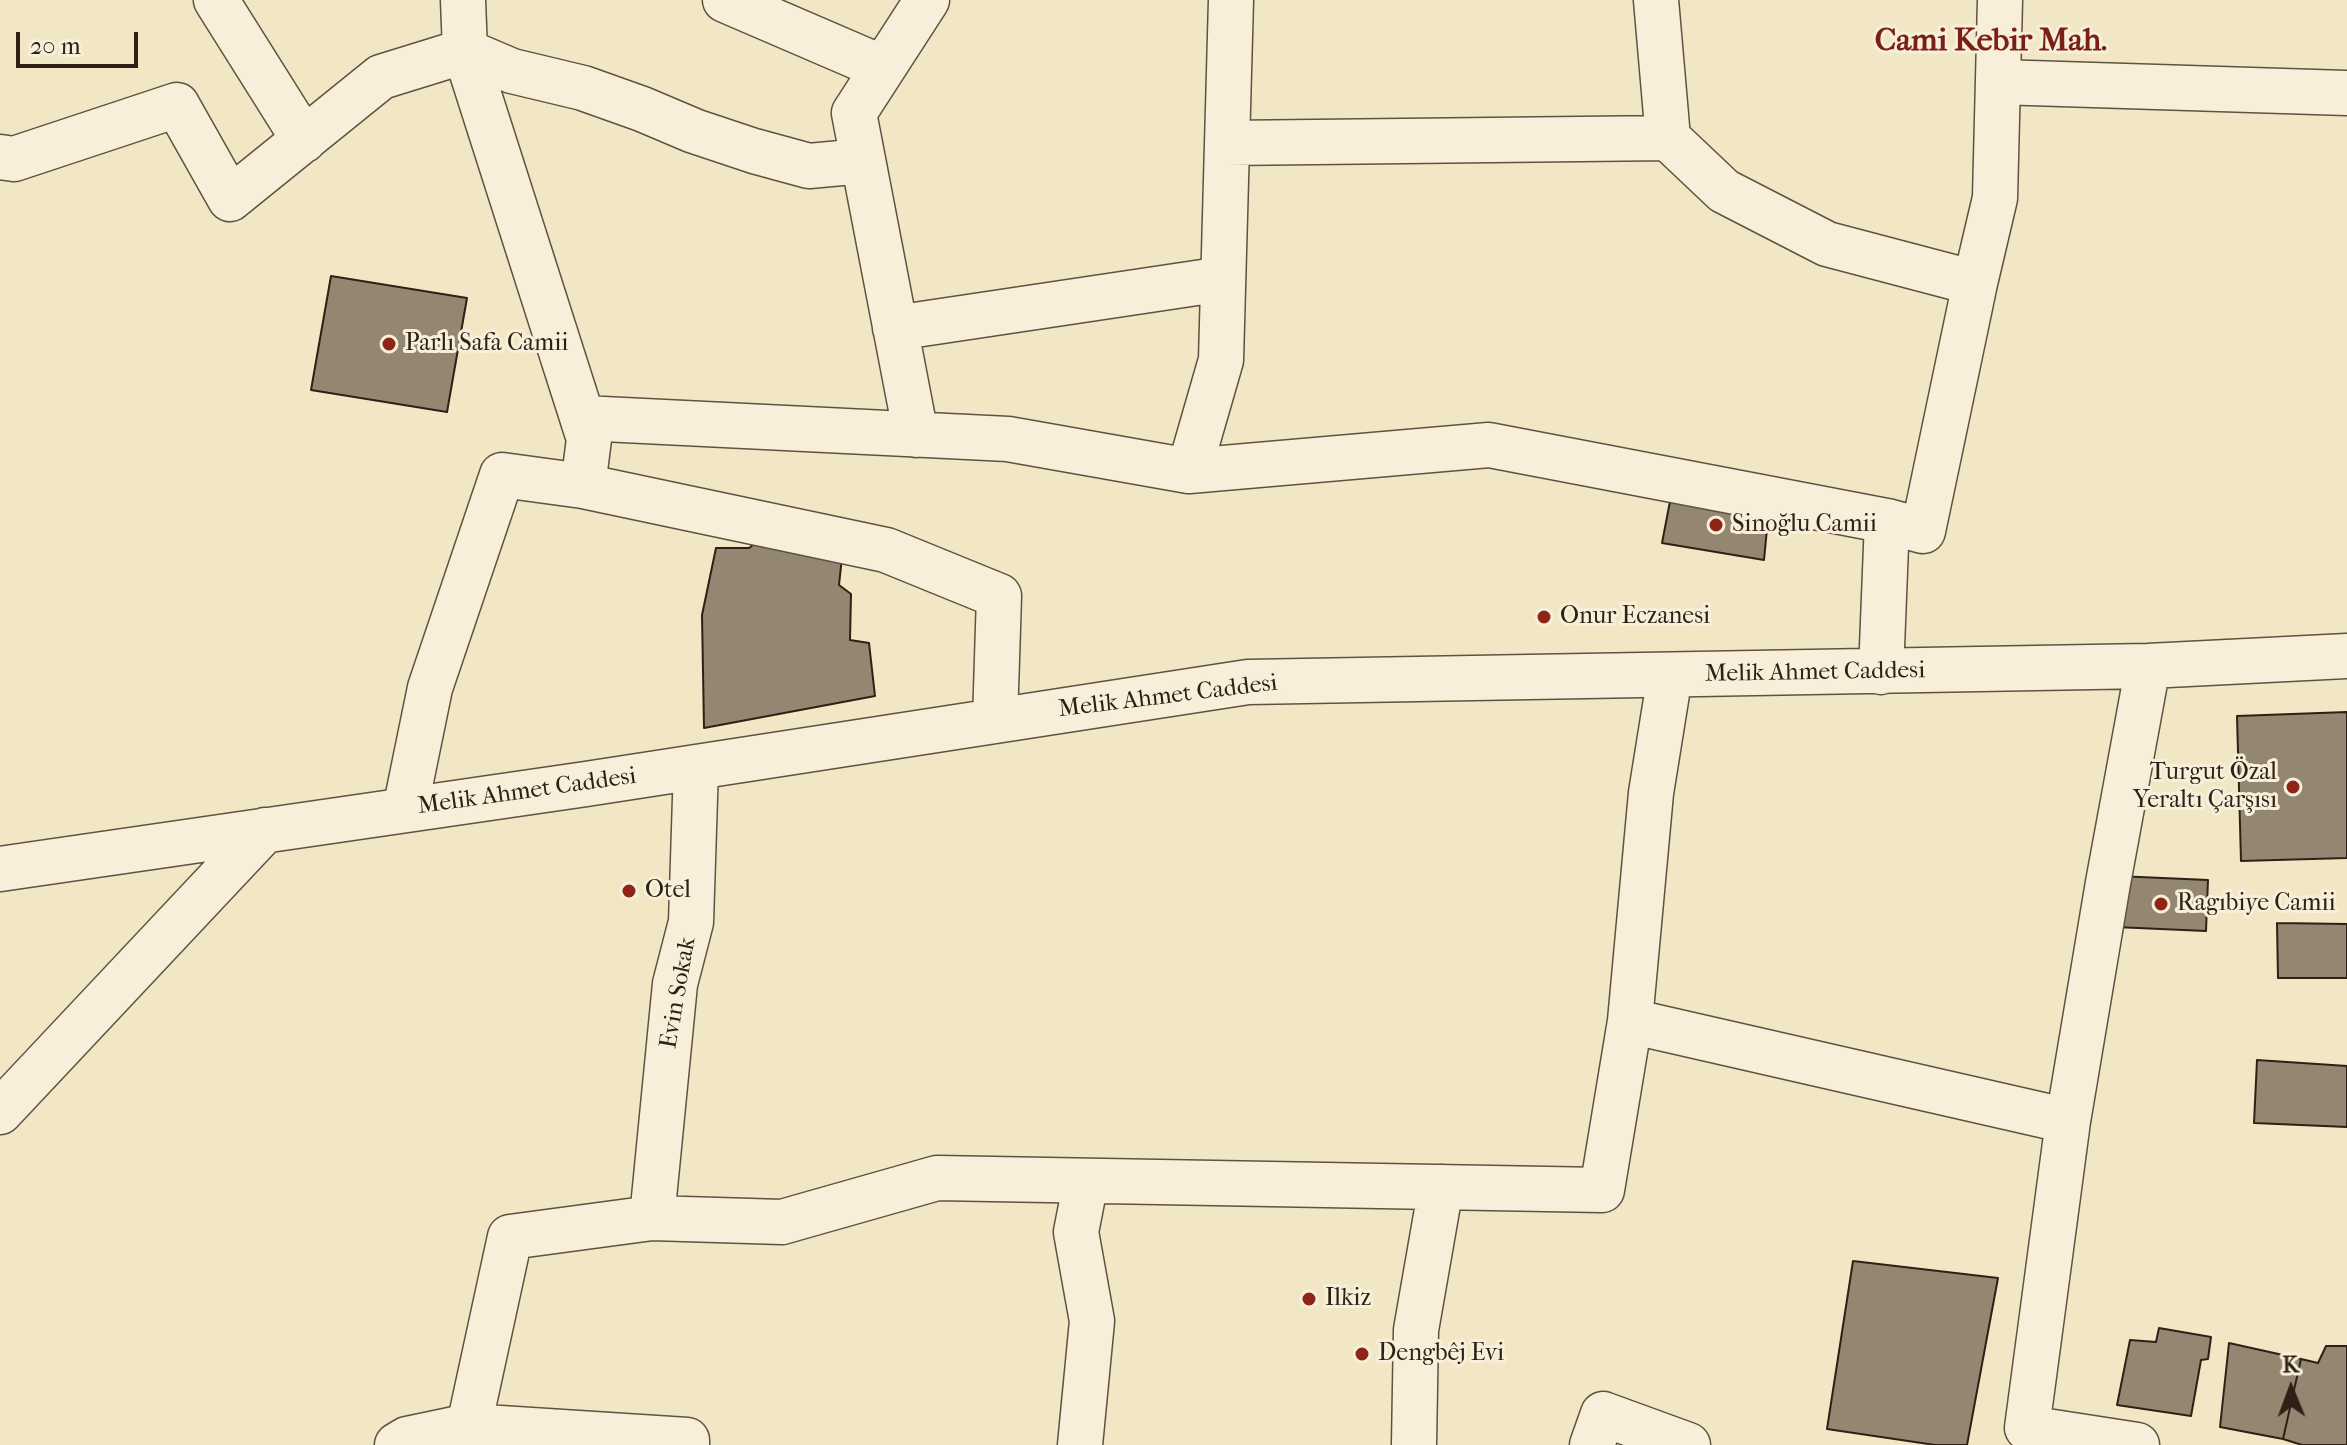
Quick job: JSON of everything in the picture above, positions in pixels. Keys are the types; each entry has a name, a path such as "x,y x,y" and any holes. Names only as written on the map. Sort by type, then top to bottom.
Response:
{"street":[{"path":"216,0 304,140"},
{"path":"463,0 465,51 589,439 583,486"},
{"path":"725,0 883,68"},
{"path":"916,435 854,113 927,0"},
{"path":"1189,471 1221,360 1231,0"},
{"path":"1656,0 1668,138 1724,191 1827,244 1975,283"},
{"path":"583,418 1008,439 1189,471 1489,445 1887,521 1923,531 1995,198 2000,0"},
{"path":"0,157 14,159 177,105 230,199 381,77 465,51 512,71 583,88 754,151 809,166 863,161"},
{"path":"1998,82 2347,93"},
{"path":"1227,143 1668,138"},
{"path":"895,328 1223,279"},
{"path":"405,810 430,688 502,475 583,486 886,550 999,596 995,721"},
{"path":"1881,672 1887,521"},
{"name":"Melik Ahmet Caddesi","path":"0,869 1248,682 2148,666 2347,656"},
{"path":"2137,1445 2025,1436 2068,1121 2148,666"},
{"path":"469,1426 510,1237 652,1218 782,1222 937,1178 1602,1190 1630,1021 1651,793 1670,675"},
{"name":"Evin Sokak","path":"652,1218 675,984 691,922 696,767"},
{"path":"0,1112 265,830"},
{"path":"1630,1021 2068,1121"},
{"path":"1080,1445 1092,1321 1076,1232 1086,1181"},
{"path":"1414,1445 1416,1330 1441,1187"},
{"path":"1592,1445 1603,1414 1688,1445"},
{"path":"397,1445 407,1439 469,1426 687,1440 687,1445"}],"building":[{"name":"Parlı Safa Camii","path":"331,276 467,298 447,412 311,390"},
{"name":"Sinoğlu Camii","path":"1672,491 1769,508 1764,560 1662,543"},
{"path":"762,538 842,557 839,585 851,594 850,640 869,643 875,696 704,728 702,615 716,548 749,548"},
{"name":"Turgut Özal Yeraltı Çarşısı","path":"2347,712 2347,858 2241,861 2237,716"},
{"name":"Ragıbiye Camii","path":"2117,876 2208,880 2206,931 2115,927"},
{"path":"2277,923 2347,924 2347,978 2278,978"},
{"path":"2257,1060 2347,1066 2347,1127 2254,1123"},
{"path":"1853,1261 1998,1278 1967,1445 1935,1445 1827,1429"},
{"path":"2159,1328 2211,1337 2208,1359 2201,1360 2191,1416 2117,1405 2130,1340 2156,1342"},
{"path":"2229,1343 2301,1359 2283,1439 2220,1427"},
{"path":"2326,1346 2347,1346 2347,1445 2302,1445 2283,1439 2301,1359 2318,1363"}],"place":[{"name":"Parlı Safa Camii","path":"389,344"},
{"name":"Sinoğlu Camii","path":"1716,525"},
{"name":"Onur Eczanesi","path":"1544,617"},
{"name":"Turgut Özal Yeraltı Çarşısı","path":"2293,787"},
{"name":"Otel","path":"629,891"},
{"name":"Ragıbiye Camii","path":"2161,904"},
{"name":"Ilkiz","path":"1309,1299"},
{"name":"Dengbêj Evi","path":"1362,1354"}],"district":[{"name":"Cami Kebir Mah.","path":"1991,42"}]}
